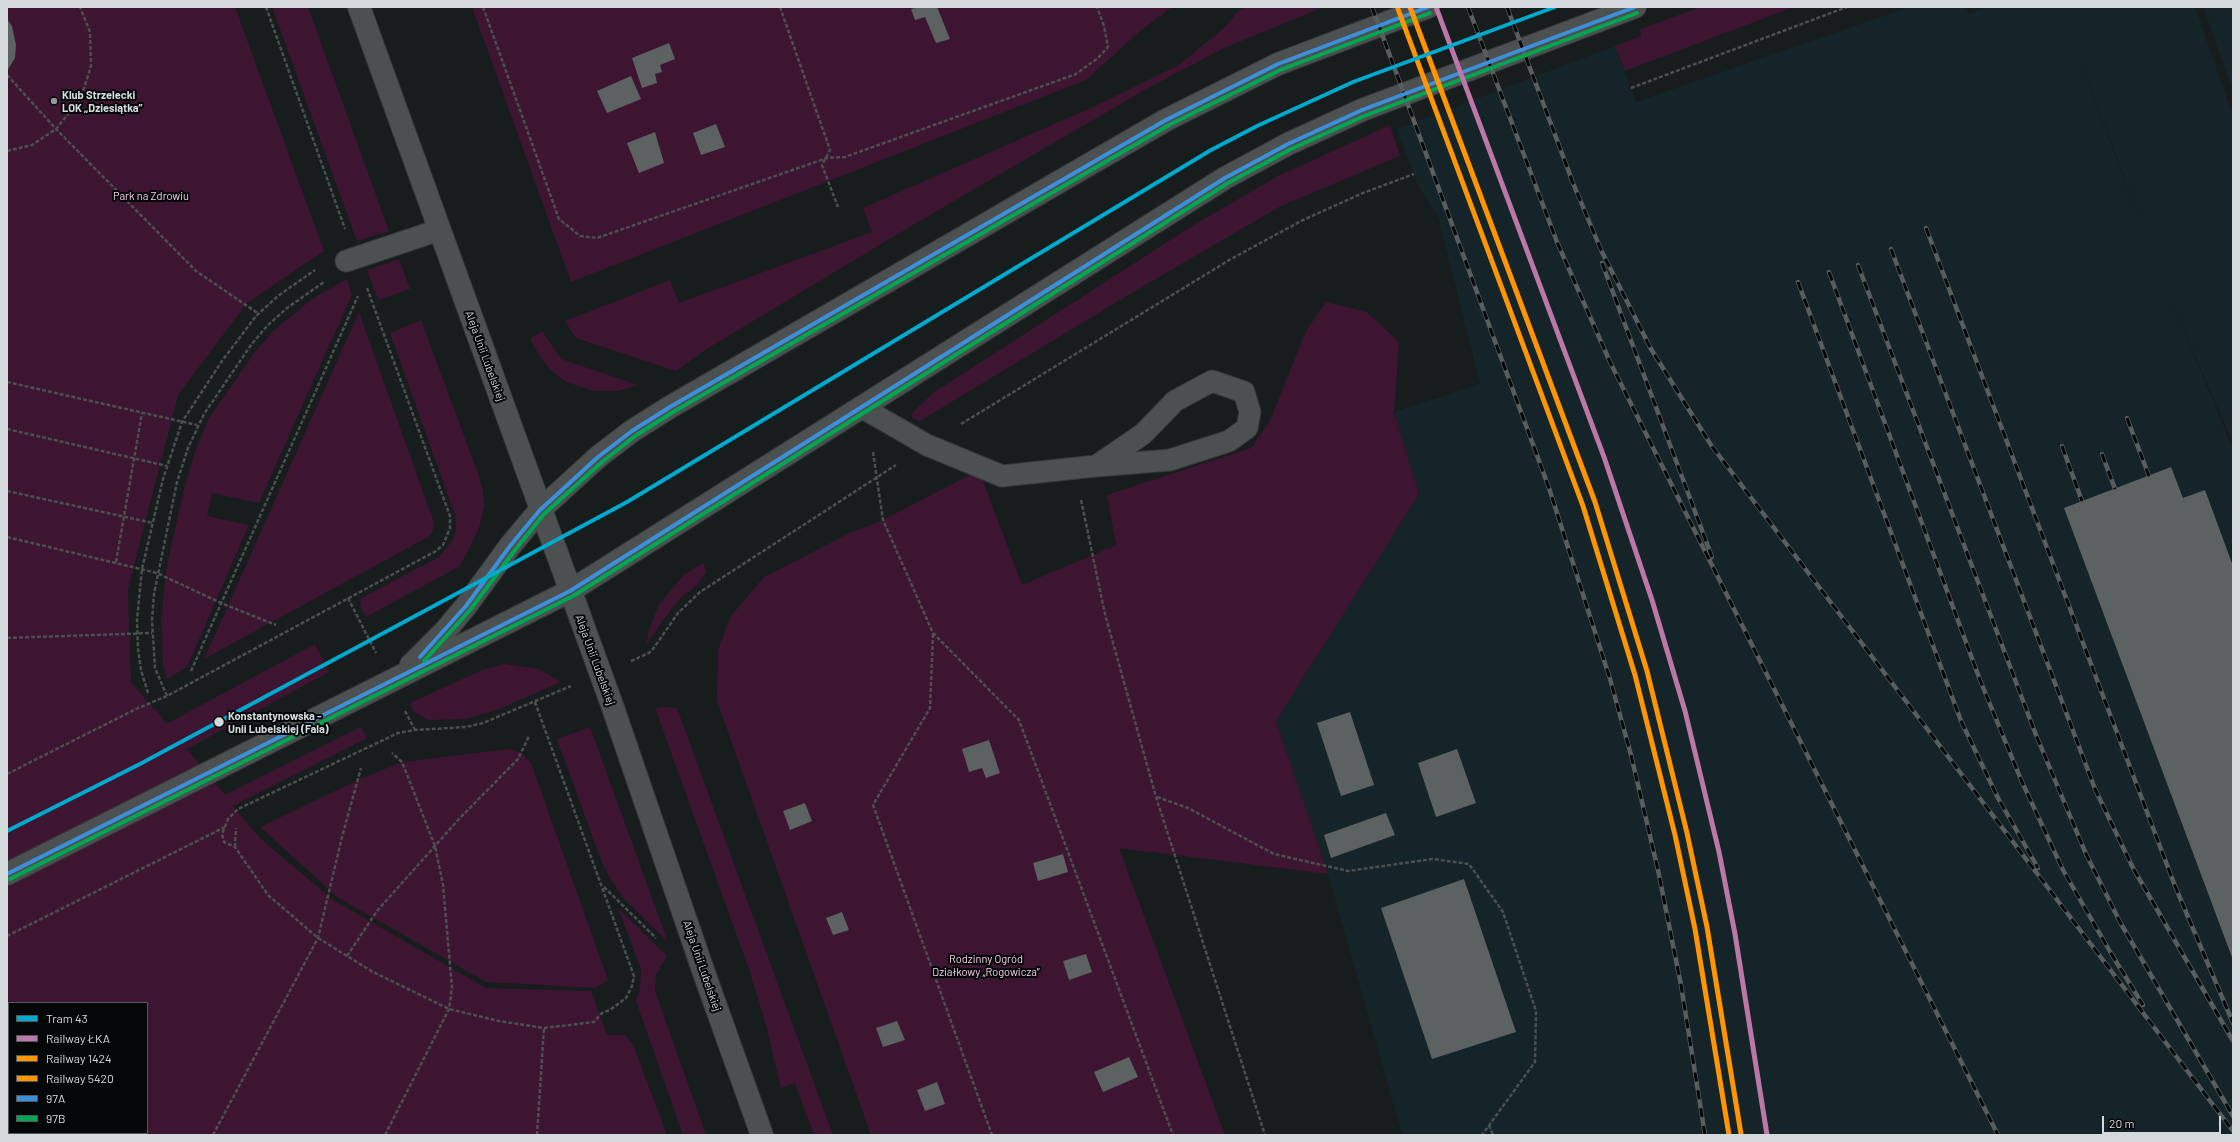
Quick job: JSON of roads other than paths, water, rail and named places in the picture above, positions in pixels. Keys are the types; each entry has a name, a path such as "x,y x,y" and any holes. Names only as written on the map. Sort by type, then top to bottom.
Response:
{"main road":[{"name":"Aleja Unii Lubelskiej","path":"359,7 570,591 762,1135"},
{"path":"390,682 419,658 446,630 466,606 510,546 540,510 598,458 632,431 670,407 1166,120 1278,64 1428,7"},
{"path":"7,874 570,591 1225,178 1288,144 1362,110 1635,7"}],"lane":[{"path":"354,262 439,230"},
{"path":"861,407 927,445 1002,476 1170,460 1229,441 1248,428 1250,412 1244,392 1212,381 1174,401 1143,434 1096,466"}],"railway":[{"path":"1372,7 1549,488 1610,679 1631,755 1658,870 1681,985 1705,1135"},
{"path":"1468,7 1557,242 1610,362 1998,1135"},
{"path":"1507,7 1572,180"},
{"path":"1570,176 1602,252 1651,349 1711,445 2233,1131"},
{"path":"1926,228 2175,886 2233,1023"},
{"path":"1891,249 2095,789 2133,868 2233,1041"},
{"path":"1602,263 1712,557"},
{"path":"1858,265 2036,735 2086,854 2120,922 2233,1116"},
{"path":"1829,272 1980,680 2022,782 2063,870 2143,1005"},
{"path":"1798,282 1961,721 1998,798 2038,868"},
{"path":"2127,418 2149,476"},
{"path":"2062,446 2082,501"},
{"path":"2102,454 2115,489"}],"tram line":[{"name":"43","path":"7,831 140,764 627,502 1211,150 1257,126 1353,82 1555,7"}],"rail line":[{"name":"5420","path":"1410,7 1595,502 1647,671 1687,833 1707,927 1741,1134"},
{"name":"ŁKA","path":"1436,7 1604,457 1652,600 1685,711 1719,852 1735,934 1767,1135"},
{"name":"1424","path":"1398,9 1583,506 1635,675 1675,835 1695,929 1729,1135"}],"place":[{"name":"Klub Strzelecki LOK „Dziesiątka”","path":"54,101"},
{"name":"Konstantynowska - Unii Lubelskiej (Fala)","path":"219,722"}],"park label":[{"name":"Park na Zdrowiu","path":"151,196"},
{"name":"Rodzinny Ogród Działkowy „Rogowicza”","path":"986,965"}]}
